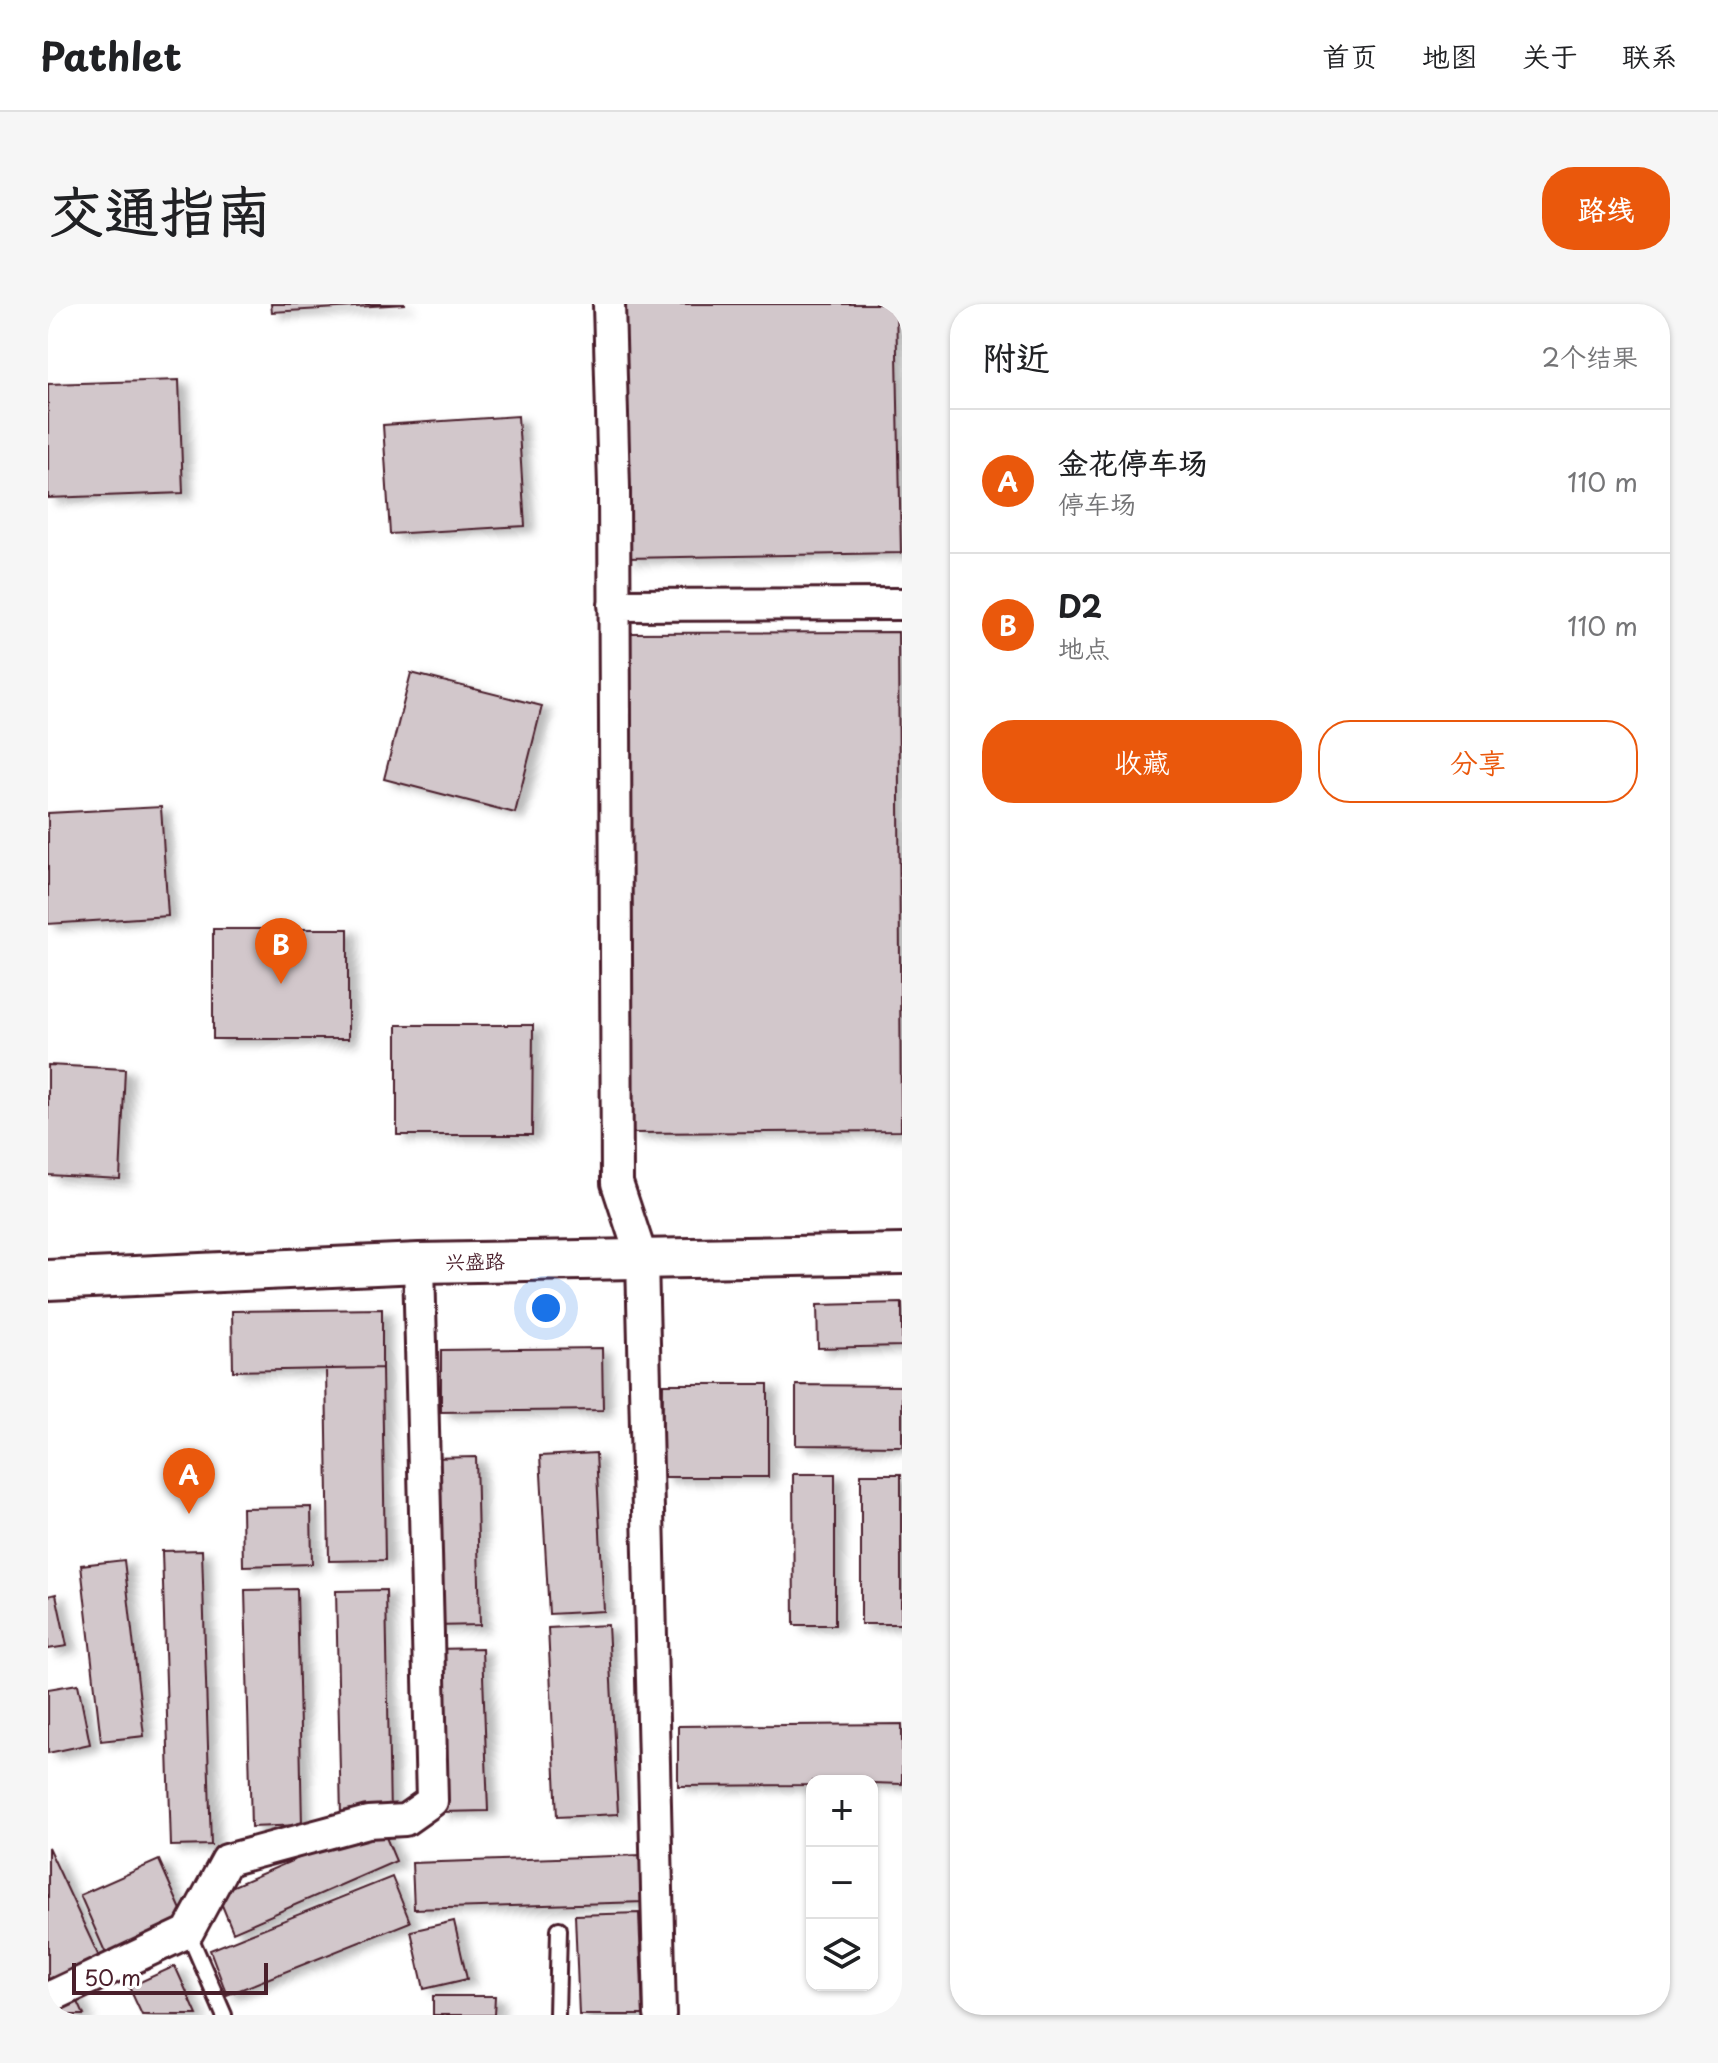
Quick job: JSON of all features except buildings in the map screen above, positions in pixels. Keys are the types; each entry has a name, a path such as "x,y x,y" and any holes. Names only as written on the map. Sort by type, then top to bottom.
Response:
{"street":[{"path":"609,304 617,1183 642,1259 660,2015"},
{"path":"614,605 902,604"},
{"name":"兴盛路","path":"48,1280 419,1263 902,1254"},
{"path":"48,1998 188,1932 227,1860 368,1822 405,1820 432,1801 419,1263"}],"lane":[{"path":"557,2015 559,1929"},
{"path":"188,1932 224,2015"}],"place":[{"name":"D2","path":"281,984"},
{"name":"金花停车场","path":"189,1514"}]}
